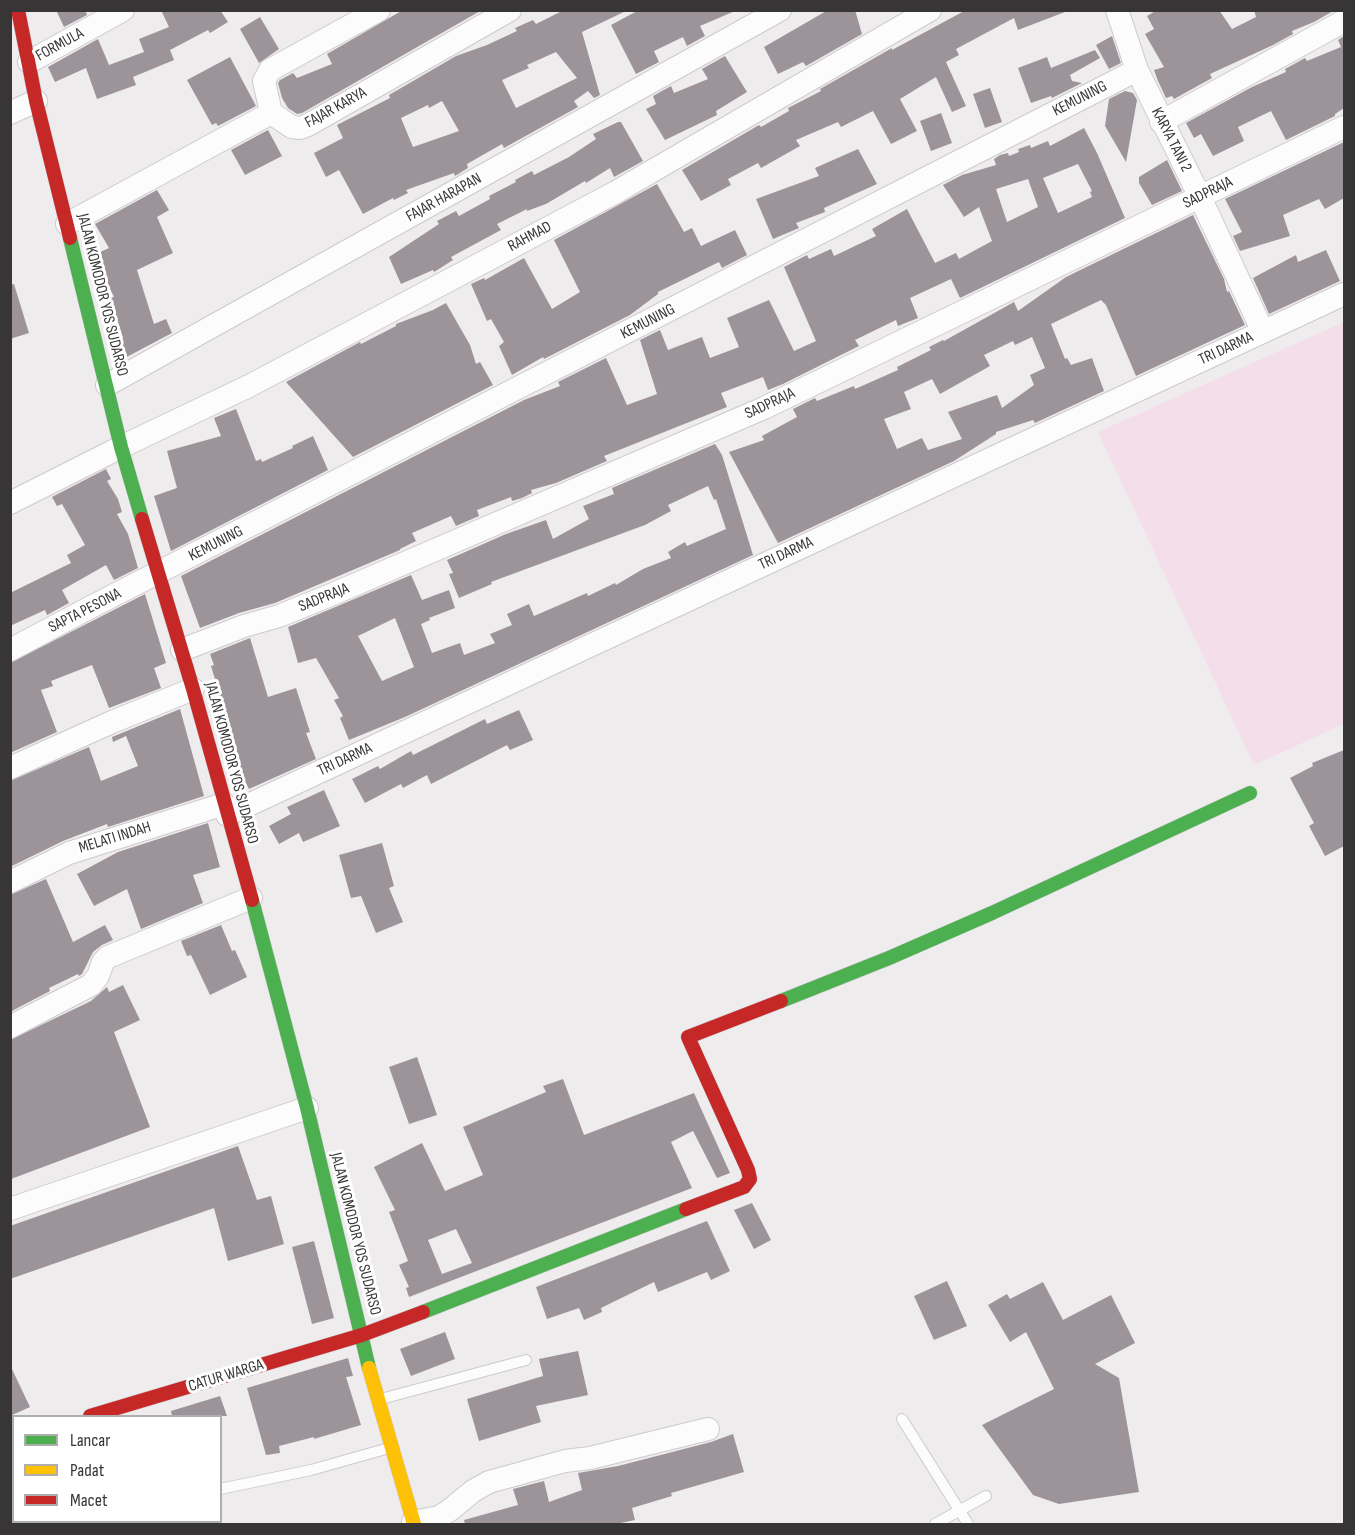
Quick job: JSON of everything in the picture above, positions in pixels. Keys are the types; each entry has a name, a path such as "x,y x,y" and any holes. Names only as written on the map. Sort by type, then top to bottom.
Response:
{"street":[{"name":"JALAN KOMODOR YOS SUDARSO","path":"18,10 36,101 121,447 182,650 251,898 307,1108 378,1400 413,1523"},
{"name":"FORMULA","path":"28,62 123,10"},
{"path":"67,224 271,113 264,81 270,70 379,10"},
{"name":"FAJAR KARYA","path":"271,113 292,128 308,125 510,10"},
{"name":"FAJAR HARAPAN","path":"107,384 780,10"},
{"name":"RAHMAD","path":"10,503 249,386 616,192 930,10"},
{"name":"KARYA TANI 2","path":"1117,10 1137,70 1200,196 1263,332"},
{"path":"1161,122 1344,21"},
{"name":"KEMUNING","path":"159,573 1137,70"},
{"path":"10,113 36,101"},
{"name":"SADPRAJA","path":"182,650 244,626 279,616 333,594 764,408 1344,127"},
{"name":"TRI DARMA","path":"226,810 1344,294"},
{"name":"SAPTA PESONA","path":"10,650 159,573"},
{"path":"10,768 112,722 193,689"},
{"name":"CATUR WARGA","path":"93,1415 362,1335 567,1257 748,1184 750,1179 748,1170 688,1037 889,958 992,913 1250,793"},
{"name":"MELATI INDAH","path":"10,882 77,850 226,810"},
{"path":"10,1027 91,985 108,957 251,898"},
{"path":"10,1209 307,1108"},
{"path":"413,1523 439,1517 473,1491 489,1482 565,1461 590,1458 708,1430"}],"lane":[{"path":"378,1400 526,1360"},
{"path":"902,1419 968,1524"},
{"path":"222,1489 311,1470 392,1447"},
{"path":"935,1524 986,1496"}],"shaded area":[{"path":"1344,322 1344,724 1254,765 1098,432"}],"building":[{"path":"56,10 85,10 87,15 64,27"},
{"path":"161,10 220,10 228,22 210,33 208,30 170,50 174,60 133,77 136,85 97,99 86,68 55,82 48,67 98,39 109,65 144,52 139,39 169,27"},
{"path":"403,10 482,10 302,113 297,114 288,108 282,98 278,83 280,80 293,73 297,78 332,64 327,54"},
{"path":"564,10 628,10 582,32 600,95 594,98 588,91 574,101 578,107 504,148 502,144 467,164 468,168 455,176 454,173 406,190 408,193 394,200 393,198 363,214 339,170 326,177 314,153 343,138 337,125 390,98 389,95 456,56 517,31 515,28 533,20 536,24","holes":["556,52 577,78 516,108 502,80 529,68 527,65","442,101 459,131 413,147 401,118"]},
{"path":"639,10 735,11 700,26 705,36 687,46 683,37 654,51 659,62 636,74 611,25"},
{"path":"828,10 855,10 862,34 806,66 803,62 778,74 764,47"},
{"path":"966,10 1064,10 1065,12 1018,30 1014,18 956,49 959,55 946,62 966,106 952,112 936,77 900,99 917,131 891,144 873,111 841,127 838,122 796,140 800,146 761,168 758,163 728,179 731,185 701,201 682,170 759,125 761,127 789,111 788,108 892,48 892,50"},
{"path":"1157,10 1219,10 1232,29 1256,17 1254,10 1335,10 1292,31 1293,34 1273,45 1210,74 1212,78 1174,99 1172,96 1166,98 1158,81 1154,70 1164,67 1145,34 1154,29 1147,16"},
{"path":"260,17 279,49 259,63 240,29"},
{"path":"1112,36 1121,63 1109,69 1096,45"},
{"path":"1344,36 1344,108 1335,116 1286,140 1271,111 1238,127 1244,141 1213,156 1201,134 1194,138 1186,123 1252,87 1286,72 1285,69 1305,58 1307,61 1341,47 1338,40"},
{"path":"1095,50 1100,58 1070,75 1072,81 1082,83 1052,98 1051,96 1031,103 1018,68 1047,57 1051,68"},
{"path":"725,56 747,92 716,111 717,115 665,140 646,109 656,104 653,96 671,86 674,93 708,79 702,69"},
{"path":"230,57 256,106 218,126 216,123 212,125 187,80"},
{"path":"990,88 1002,122 985,128 973,94"},
{"path":"1125,91 1133,93 1137,100 1126,162 1105,126 1109,99"},
{"path":"941,113 952,143 931,151 920,121"},
{"path":"621,122 643,161 614,177 610,168 546,204 527,211 527,209 497,224 501,230 451,257 453,260 434,272 433,270 401,284 389,257 439,224 437,221 456,211 459,216 490,199 489,196 516,182 515,180 532,171 534,175 569,157 596,139 593,134"},
{"path":"1084,128 1125,218 960,298 951,279 910,298 918,318 898,326 896,320 855,340 859,346 783,384 768,390 763,377 721,393 727,407 604,456 607,461 556,483 531,490 532,493 522,498 512,501 511,497 477,510 479,516 456,526 451,516 412,533 416,541 400,550 275,603 239,613 200,628 181,576 524,400 560,386 558,382 606,358 627,405 657,394 640,340 660,330 668,350 702,337 710,358 739,347 727,318 769,300 794,351 816,341 784,267 807,255 809,259 831,249 834,256 876,236 872,229 907,209 935,263 956,253 959,259 992,241 979,207 964,217 943,185 962,175 996,165 994,159 1000,155 1008,153 1009,156 1019,152 1018,149 1030,145 1031,148 1048,141 1050,146","holes":["1078,164 1092,191 1090,192 1092,197 1058,213 1043,178","1028,179 1038,207 1007,222 996,189"]},
{"path":"268,130 282,156 245,175 231,150"},
{"path":"1344,142 1344,198 1325,209 1319,199 1283,215 1290,236 1240,251 1233,236 1242,232 1225,199"},
{"path":"858,149 877,184 824,208 825,212 796,223 799,228 773,239 756,199 819,176 815,168"},
{"path":"1167,160 1182,191 1152,205 1139,183 1139,177"},
{"path":"657,184 684,232 692,228 701,246 735,230 747,255 722,268 719,262 658,292 630,315 544,359 543,357 512,375 499,346 504,342 491,319 487,321 471,284 484,278 485,280 524,258 552,309 580,292 554,240"},
{"path":"157,190 169,210 157,217 173,253 137,270 154,324 166,319 172,333 121,360 114,342 123,338 111,298 114,297 94,255 109,248 95,224"},
{"path":"1193,215 1224,279 1227,292 1229,291 1245,325 1136,376 1106,305 1101,300 1051,324 1065,359 1067,358 1071,365 1092,358 1104,391 1035,423 1033,420 996,432 954,461 778,543 729,452 764,440 762,436 797,417 793,409 815,398 817,401 854,386 855,389 898,370 897,367 931,350 929,347 1014,302 1018,311 1066,277","holes":["1032,337 1045,368 1030,375 1034,385 1002,408 997,395 948,412 962,439 928,450 922,438 897,449 884,419 911,409 904,392 932,379 940,394 990,366 984,355 1013,341 1015,345"]},
{"path":"1326,250 1340,281 1269,314 1253,278 1296,255 1298,262"},
{"path":"14,284 29,333 10,339 10,285"},
{"path":"446,303 470,345 476,364 480,362 493,385 353,457 286,382 396,324"},
{"path":"236,409 256,461 261,459 262,462 313,436 328,470 171,551 154,496 177,488 167,451 221,436 214,418"},
{"path":"715,444 722,455 753,555 405,717 349,740 340,718 343,716 334,700 339,698 316,658 298,663 288,627 411,575 422,600 449,590 455,608 429,618 430,620 421,624 432,653 460,643 464,655 495,643 490,634 512,625 507,614 529,604 534,616 587,593 588,596 671,558 668,552 685,542 687,546 726,529 716,499 714,500 708,486 668,505 671,511 645,525 491,582 492,584 459,598 449,574 453,573 447,560 506,534 546,520 553,539 589,519 583,506 614,494 612,488","holes":["395,618 414,667 382,681 358,636"]},
{"path":"106,469 111,479 107,481 118,499 122,512 117,514 128,534 138,568 114,580 106,565 62,590 69,603 47,615 45,610 10,626 10,593 71,563 67,555 85,545 62,504 57,506 52,497"},
{"path":"145,594 166,663 154,668 161,688 109,708 92,665 51,681 53,686 41,690 57,732 10,753 10,663"},
{"path":"250,638 268,697 296,688 310,732 306,733 316,759 249,789 234,760 239,758 211,666 214,665 210,654"},
{"path":"180,709 204,796 108,827 107,824 63,841 10,867 10,781 89,747 101,781 138,766 126,736 113,742 112,737"},
{"path":"519,710 533,740 510,750 507,745 431,784 427,775 403,788 401,784 365,803 352,779 378,766 380,769 411,751 413,755 485,719 487,724"},
{"path":"1344,750 1344,846 1325,856 1309,826 1314,823 1290,778 1313,766 1312,763"},
{"path":"324,790 340,826 303,842 299,833 279,844 269,826 291,814 287,807"},
{"path":"208,823 220,867 193,875 203,903 141,929 127,889 94,906 77,874 118,852"},
{"path":"382,843 394,886 389,888 403,922 376,933 361,896 351,898 339,855"},
{"path":"46,879 73,942 105,925 113,940 93,952 82,974 49,988 50,991 10,1012 10,895"},
{"path":"221,925 247,977 210,995 191,955 187,956 181,941"},
{"path":"123,985 140,1020 114,1032 150,1127 11,1179 10,1040 91,1001 107,987 109,992"},
{"path":"417,1057 437,1115 409,1124 389,1067"},
{"path":"563,1079 584,1135 694,1093 730,1173 717,1178 693,1131 671,1142 692,1188 409,1297 406,1288 409,1287 399,1265 408,1261 389,1212 395,1210 374,1167 422,1143 445,1191 483,1175 463,1127 546,1092 543,1086","holes":["456,1229 472,1263 442,1274 428,1240"]},
{"path":"238,1146 257,1200 271,1196 284,1244 228,1261 214,1208 10,1279 10,1226"},
{"path":"752,1203 771,1240 754,1249 734,1210"},
{"path":"707,1221 730,1271 711,1280 707,1272 658,1292 654,1282 601,1308 602,1312 584,1320 579,1308 547,1319 536,1287"},
{"path":"314,1241 334,1318 312,1324 292,1247"},
{"path":"947,1281 967,1326 934,1340 914,1296"},
{"path":"1043,1282 1063,1320 1111,1295 1135,1343 1095,1364 1119,1378 1139,1492 1059,1504 1033,1495 982,1425 1054,1389 1026,1332 1010,1342 988,1305 1007,1294 1010,1299"},
{"path":"445,1332 455,1359 411,1376 400,1349"},
{"path":"578,1351 588,1395 536,1406 541,1422 479,1441 467,1399 543,1376 539,1359"},
{"path":"348,1358 353,1376 346,1377 361,1425 314,1439 314,1437 279,1446 280,1453 266,1455 247,1388"},
{"path":"10,1365 30,1407 10,1416"},
{"path":"220,1396 227,1416 172,1415 171,1411"},
{"path":"733,1434 744,1472 671,1493 672,1496 632,1508 635,1520 616,1524 465,1524 464,1520 518,1505 513,1489 544,1481 549,1502 582,1490 578,1473 618,1466 711,1442"}],"traffic: fast":[{"path":"70,238 121,447 142,519"},
{"path":"781,1001 889,958 992,913 1250,793"},
{"path":"252,900 307,1108 369,1368"},
{"path":"423,1312 686,1209"}],"traffic: slow":[{"path":"369,1368 414,1524"}],"traffic: jam":[{"path":"18,10 36,101 70,238"},
{"path":"142,519 193,689 252,900"},
{"path":"686,1209 744,1187 750,1179 688,1037 781,1001"},
{"path":"93,1415 362,1335 423,1312"}]}
